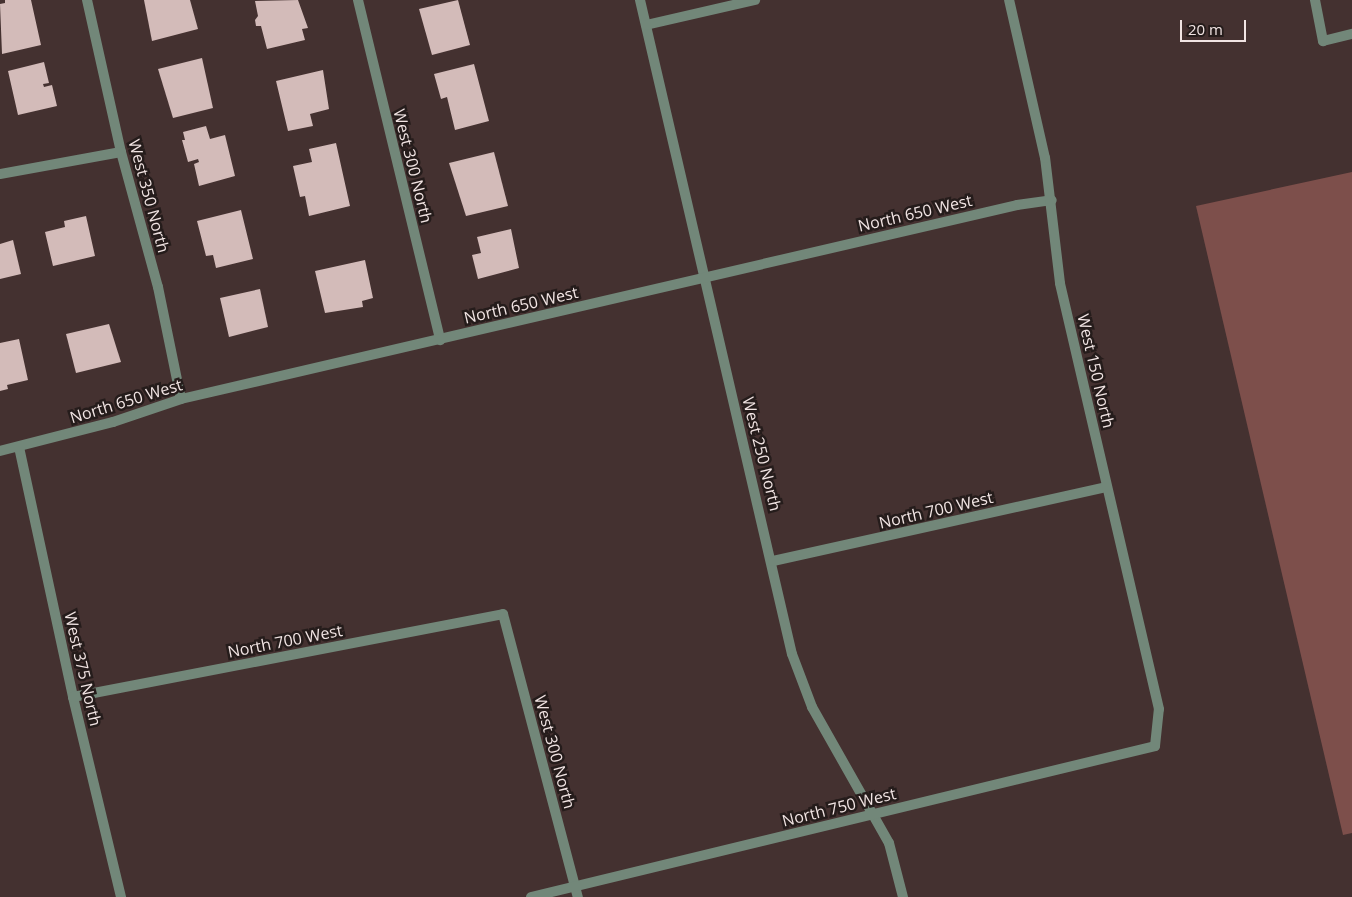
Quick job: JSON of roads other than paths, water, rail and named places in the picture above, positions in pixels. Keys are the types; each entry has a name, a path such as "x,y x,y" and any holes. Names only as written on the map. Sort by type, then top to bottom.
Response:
{"street":[{"name":"West 350 North","path":"87,0 121,152 158,286 181,399"},
{"name":"West 300 North","path":"358,0 440,340"},
{"name":"West 250 North","path":"640,0 704,278 773,561 792,654 812,707 871,815 889,843 903,897"},
{"path":"646,25 754,0"},
{"name":"West 150 North","path":"1009,0 1052,200 1060,283 1159,709 1155,746"},
{"path":"1315,0 1323,41 1352,34"},
{"path":"0,174 121,152"},
{"name":"North 650 West","path":"0,452 113,422 181,399 1017,205 1052,200"},
{"name":"West 375 North","path":"19,446 74,697 121,897"},
{"name":"North 700 West","path":"773,561 1106,487"},
{"name":"West 300 North","path":"503,614 578,897"},
{"name":"North 700 West","path":"74,697 503,614"},
{"name":"North 750 West","path":"531,897 1155,746"}]}
